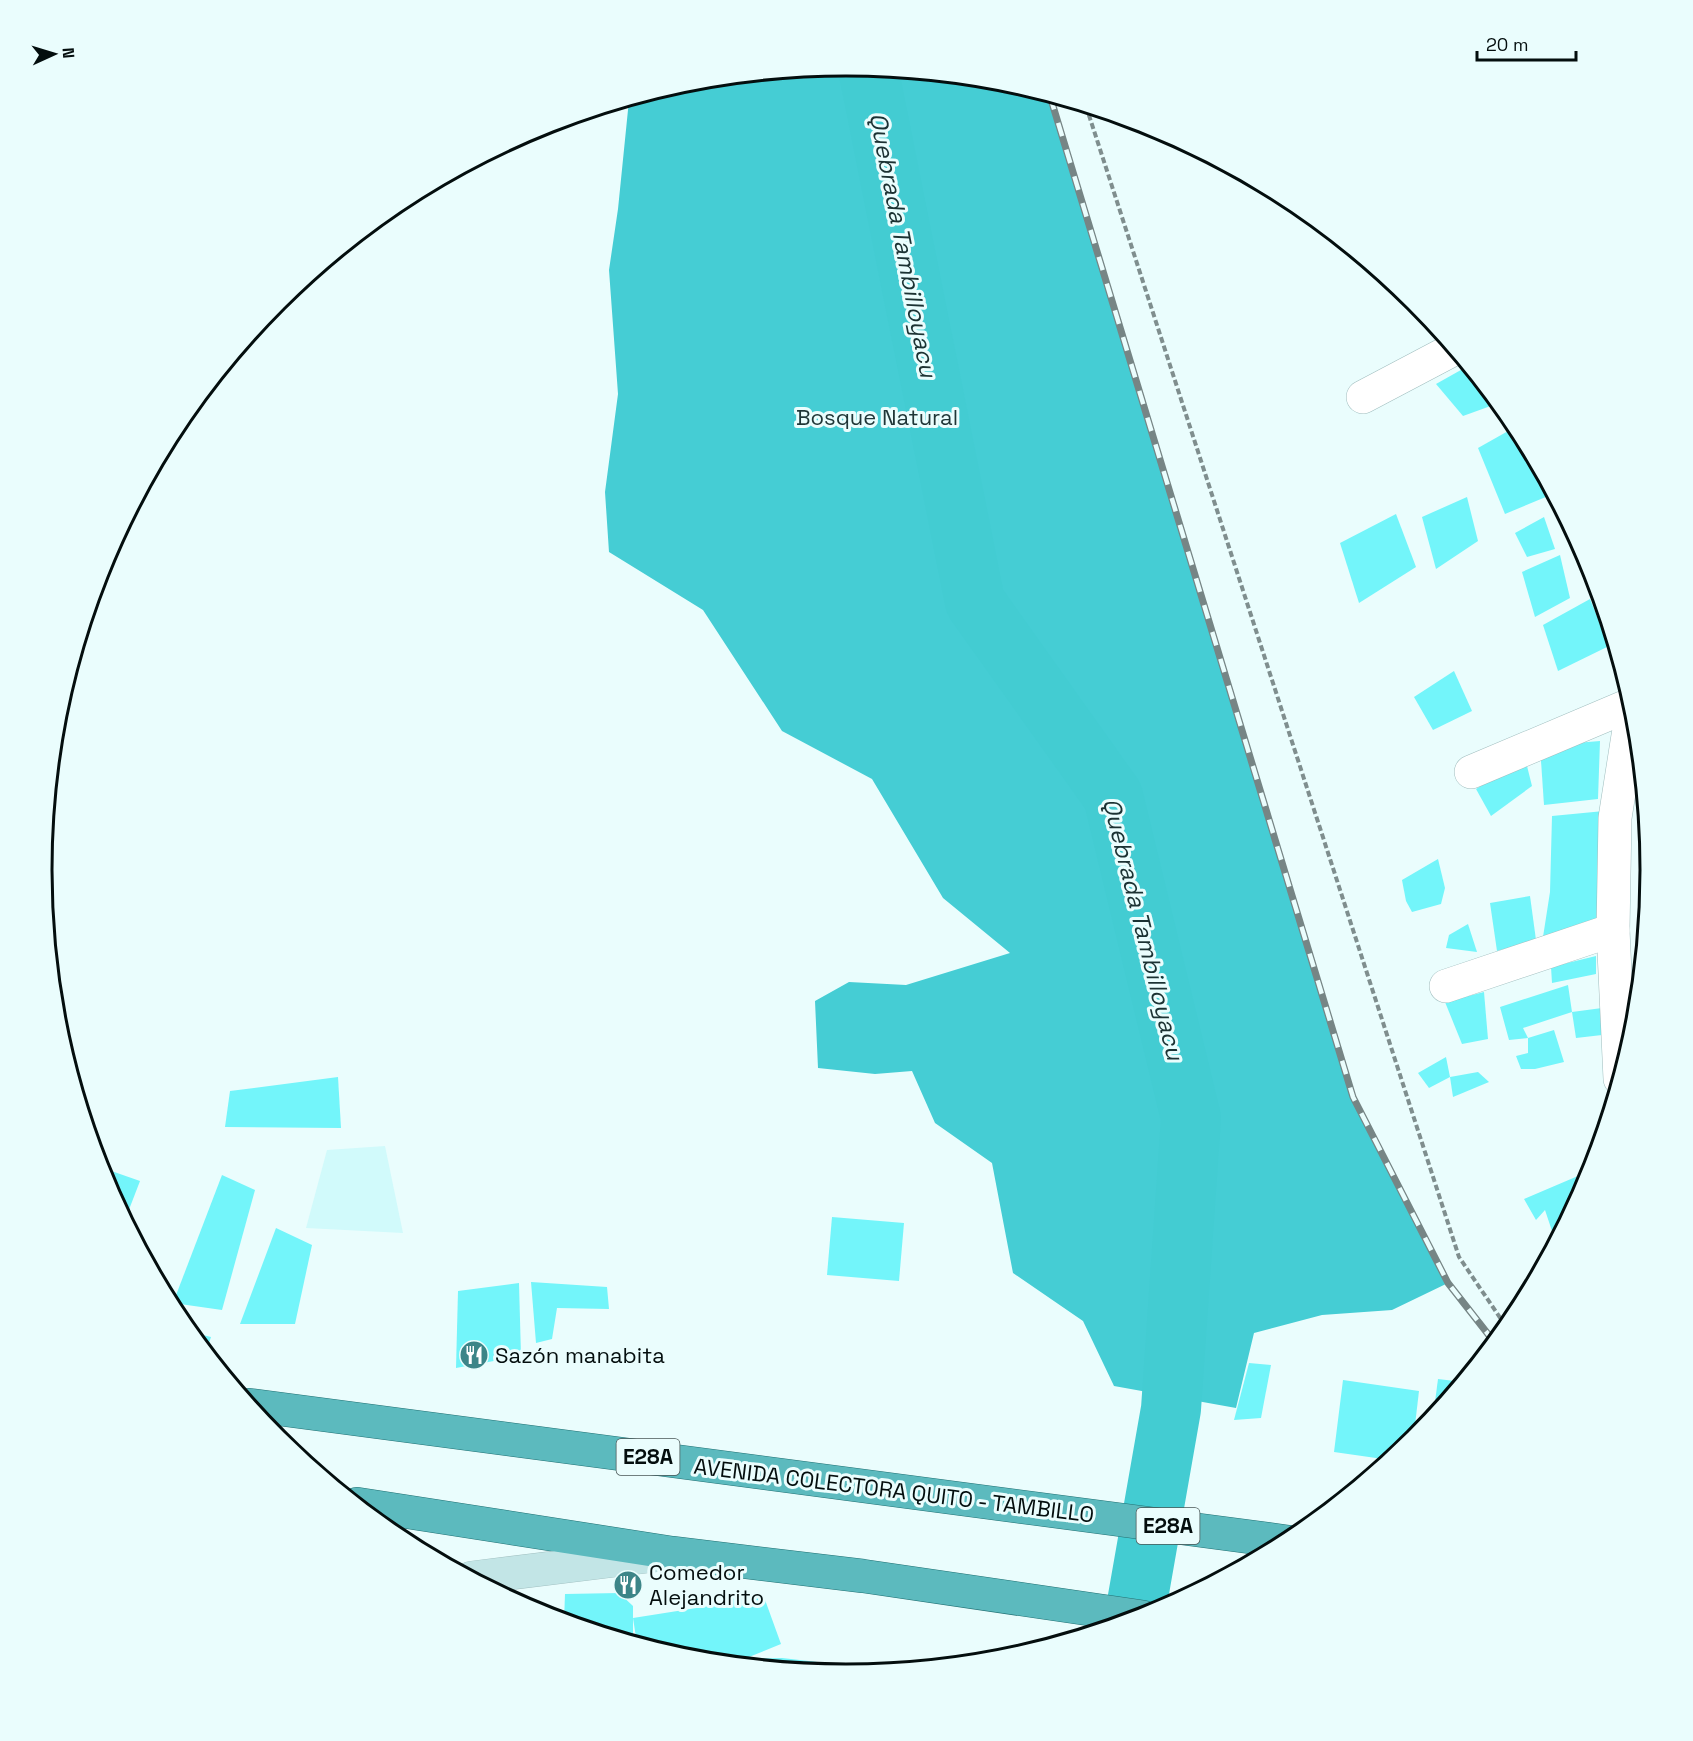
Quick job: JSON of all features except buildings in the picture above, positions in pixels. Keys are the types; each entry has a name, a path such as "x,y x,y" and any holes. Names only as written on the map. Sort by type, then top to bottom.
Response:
{"highway":[{"name":"AVENIDA COLECTORA QUITO - TAMBILLO","path":"262,1407 1273,1540"},
{"path":"371,1506 672,1553 863,1576 1123,1614"}],"main road":[{"path":"483,1577 672,1553"}],"street":[{"path":"1363,397 1447,352"},
{"path":"1471,772 1623,708"},
{"path":"1619,1052 1613,930 1615,818 1628,734"},
{"path":"1446,986 1613,930"}],"path":[{"path":"1089,115 1459,1257 1501,1320"}],"shaded area":[{"path":"385,1146 403,1233 306,1228 327,1150"}],"green space":[{"name":"Bosque Natural","path":"846,76 950,83 1052,104 1353,1097 1448,1283 1392,1310 1322,1315 1254,1333 1236,1408 1114,1386 1083,1321 1013,1273 992,1163 935,1123 912,1071 875,1074 818,1068 815,1001 849,982 906,985 1010,953 943,898 872,779 782,731 703,610 609,552 605,492 618,394 609,270 628,108 641,104 743,83"}],"waterway":[{"name":"Quebrada Tambilloyacu","path":"870,77 975,602 1113,796 1191,1118 1171,1409 1136,1609"}],"railway":[{"path":"1052,104 1353,1097 1448,1283 1489,1336"}],"place":[{"name":"Sazón manabita","path":"474,1355"},
{"name":"Comedor Alejandrito","path":"628,1585"}]}
